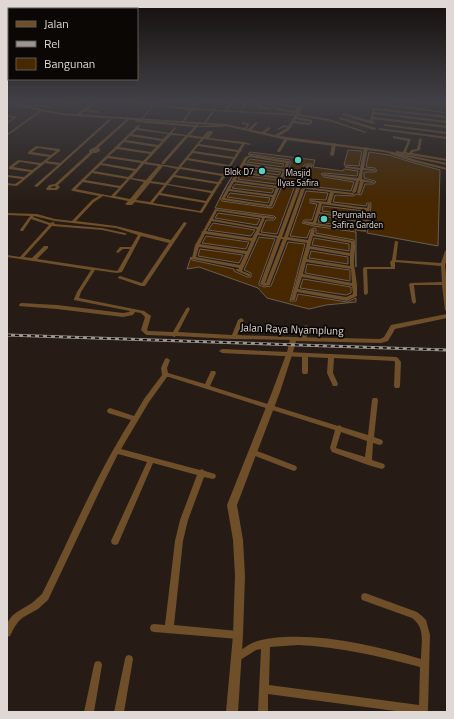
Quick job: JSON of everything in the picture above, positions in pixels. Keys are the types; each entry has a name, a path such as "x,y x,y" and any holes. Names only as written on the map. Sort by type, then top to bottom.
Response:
{"street":[{"path":"36,186 92,135"},
{"path":"56,185 92,152 99,150 96,148 111,135"},
{"path":"164,140 130,135 73,190 201,212 244,144"},
{"path":"113,196 169,135"},
{"path":"178,135 249,144"},
{"path":"270,135 286,139 366,148 447,164"},
{"path":"423,135 447,138"},
{"path":"132,200 185,136"},
{"path":"151,203 197,145 205,138"},
{"path":"394,138 410,140 404,153"},
{"path":"279,151 286,139"},
{"path":"410,154 412,150 418,150 421,139"},
{"path":"123,141 158,146"},
{"path":"332,155 334,144"},
{"path":"197,145 240,150"},
{"path":"7,184 16,185 59,150 37,147 29,153 51,156"},
{"path":"117,148 151,153"},
{"path":"302,187 332,192 359,193 366,148"},
{"path":"192,152 235,158"},
{"path":"389,152 447,160"},
{"path":"389,152 415,161 447,169"},
{"path":"108,156 225,174"},
{"path":"248,157 258,157 288,162 270,205 268,206 223,199 243,164 248,157"},
{"path":"187,159 230,166"},
{"path":"33,171 10,168 19,161 61,164"},
{"path":"100,164 136,170"},
{"path":"243,164 285,170"},
{"path":"346,166 374,170"},
{"path":"92,172 214,192"},
{"path":"238,172 282,178"},
{"path":"361,180 324,175 373,182"},
{"path":"7,176 24,178"},
{"path":"173,176 220,183"},
{"path":"353,193 361,180"},
{"path":"82,181 121,187"},
{"path":"234,181 353,193"},
{"path":"302,187 286,238 268,284 264,285 262,284 279,237 302,187"},
{"path":"228,190 274,196"},
{"path":"329,203 332,192"},
{"path":"159,194 208,202"},
{"path":"74,221 93,201 103,195"},
{"path":"306,222 365,231 369,207 312,201"},
{"path":"314,224 321,202"},
{"path":"248,275 241,269 194,259 197,245 216,210 273,218"},
{"path":"318,213 367,220"},
{"path":"7,214 32,216 53,222 104,227 172,242"},
{"path":"22,230 32,216"},
{"path":"241,269 264,217"},
{"path":"210,220 259,228"},
{"path":"22,257 53,222 74,221 88,226"},
{"path":"7,256 22,257 94,269 117,274 144,284 185,223"},
{"path":"123,239 126,232"},
{"path":"203,232 254,240"},
{"path":"293,299 312,233 352,241 354,244 352,255 355,296 349,299 296,290"},
{"path":"117,274 120,271 129,247 140,234"},
{"path":"257,234 286,238 352,255"},
{"path":"29,241 36,242"},
{"path":"366,292 365,268 392,268 396,242"},
{"path":"197,245 248,253"},
{"path":"34,259 46,247"},
{"path":"118,252 122,248 129,247"},
{"path":"447,251 443,265 447,310"},
{"path":"305,260 353,268"},
{"path":"394,261 443,265"},
{"path":"94,269 76,296 76,299 134,310"},
{"path":"300,275 355,284"},
{"path":"414,302 411,284 444,281"},
{"path":"21,305 57,307 123,315 131,314 134,310"},
{"path":"174,335 188,309"},
{"name":"Jalan Raya Nyamplung","path":"134,310 146,314 145,333 383,341 386,340 393,327 447,316"},
{"path":"233,337 241,320"},
{"path":"232,712 238,635 239,551 232,505 290,354 306,327"},
{"path":"222,351 397,359 396,386"},
{"path":"305,355 305,372"},
{"path":"331,356 330,373 334,384"},
{"path":"7,633 11,622 16,617 40,602 45,597 117,451 135,419 165,375 164,368 167,360"},
{"path":"207,387 213,373"},
{"path":"165,375 270,406 380,442"},
{"path":"368,462 375,400"},
{"path":"110,411 135,419"},
{"path":"339,428 333,448 334,450 382,466"},
{"path":"117,451 213,476"},
{"path":"252,452 294,468"},
{"path":"115,541 151,460"},
{"path":"169,629 184,520 202,472"},
{"path":"264,689 423,710 426,635 421,619 414,615 365,598"},
{"path":"154,628 238,635"},
{"path":"237,658 250,648 266,643 290,641 336,643 424,664"},
{"path":"263,712 266,643"},
{"path":"119,712 129,659"},
{"path":"89,712 98,665"}],"building":[{"path":"348,150 362,151 359,166 344,165"},
{"path":"250,152 315,160 313,167 343,171 344,169 358,171 357,176 321,174 324,177 354,182 351,191 308,186 312,164 307,164 304,165 297,183 283,181 291,163 290,160 248,154"},
{"path":"369,152 389,155 440,170 438,246 367,233 370,220 371,203 367,203 366,206 333,202 335,195 361,195 365,184 373,184 376,182 364,178 364,172 377,171 375,168 366,167"},
{"path":"250,159 284,164 283,167 247,162"},
{"path":"245,167 281,172 279,175 243,170"},
{"path":"240,175 277,180 276,184 238,179"},
{"path":"235,184 274,189 272,193 232,188"},
{"path":"282,186 294,188 277,234 261,232 266,220 274,220 276,218 274,216 215,208 220,198 222,201 271,208 273,207"},
{"path":"306,191 328,193 326,200 310,199 310,203 317,204 312,220 304,220 302,223 356,232 356,267 354,240 316,233 316,229 314,228 310,230 307,238 290,236"},
{"path":"230,193 270,198 268,203 227,197"},
{"path":"323,206 364,211 364,217 322,211"},
{"path":"218,213 260,219 257,225 215,218"},
{"path":"320,216 363,222 362,228 318,222"},
{"path":"213,223 255,230 251,236 208,230"},
{"path":"206,236 249,242 246,249 202,243"},
{"path":"259,237 275,239 259,285 264,287 271,286 288,242 305,244 290,301 296,301 298,294 347,302 356,298 356,302 326,305 309,309 267,298 258,288 199,267 187,269 191,257 192,260 234,269 234,271 247,277 251,277 251,273 244,270"},
{"path":"314,238 349,244 349,251 312,245"},
{"path":"200,249 243,255 239,263 198,256"},
{"path":"311,251 348,257 348,264 309,258"},
{"path":"307,264 350,270 350,281 305,273"},
{"path":"303,279 351,287 351,293 346,295 300,288"}],"railway":[{"path":"7,335 447,350"}],"place":[{"name":"Masjid Ilyas Safira","path":"298,160"},
{"name":"Blok D7","path":"262,171"},
{"name":"Perumahan Safira Garden","path":"324,219"}]}
